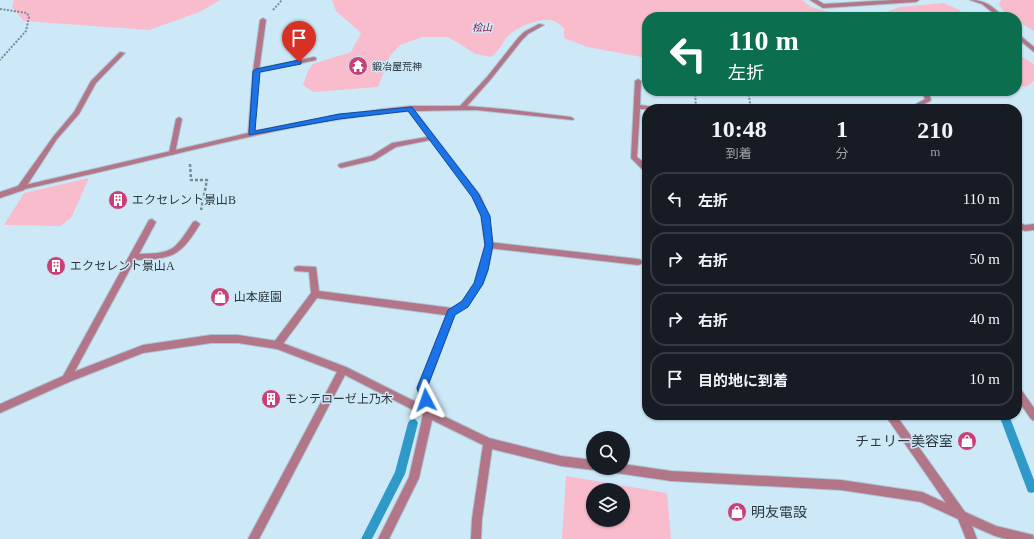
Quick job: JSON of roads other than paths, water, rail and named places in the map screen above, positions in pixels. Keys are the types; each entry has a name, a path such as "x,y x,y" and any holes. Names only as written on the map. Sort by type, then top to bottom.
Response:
{"street":[{"path":"813,0 823,6 916,0"},
{"path":"973,0 981,1 996,12"},
{"path":"251,134 256,71 263,20"},
{"path":"462,108 489,78 520,39 526,33 542,25"},
{"path":"1022,39 1034,50"},
{"path":"21,188 55,138 77,113 93,82 122,53"},
{"path":"256,71 314,60"},
{"path":"638,81 634,158 642,165"},
{"path":"920,104 928,100 927,96"},
{"path":"637,107 642,108"},
{"path":"383,539 414,478 430,412 422,388 452,312 465,304 478,284 484,270 489,245 485,216 476,195 410,108"},
{"path":"0,195 21,188 251,134 339,116 410,108 462,108 571,119"},
{"path":"172,153 179,119"},
{"path":"341,166 373,158 394,145 433,138"},
{"path":"66,379 152,222"},
{"path":"134,257 167,256 180,248 196,224"},
{"path":"1022,227 1034,227"},
{"path":"489,245 638,262"},
{"path":"277,346 315,294 313,269 298,268"},
{"path":"315,294 452,312"},
{"path":"0,409 66,379 143,349 211,339 238,339 277,346 343,370 430,412 488,443 561,461 586,464"},
{"path":"253,539 343,370"},
{"path":"1022,398 1034,416"},
{"path":"894,420 962,516 972,539"},
{"path":"476,539 477,518 488,443"},
{"path":"630,470 672,476 842,485 922,497 995,531 1028,539"}],"waterway":[{"path":"1006,420 1032,488"},
{"path":"366,539 400,474 413,423"}],"place":[{"name":"鍛冶屋荒神","path":"358,66"},
{"name":"エクセレント景山B","path":"118,200"},
{"name":"エクセレント景山A","path":"56,266"},
{"name":"山本庭園","path":"220,297"},
{"name":"モンテローゼ上乃木","path":"271,399"},
{"name":"チェリー美容室","path":"967,441"},
{"name":"明友電設","path":"737,512"}],"park label":[{"name":"桧山","path":"482,27"}]}
